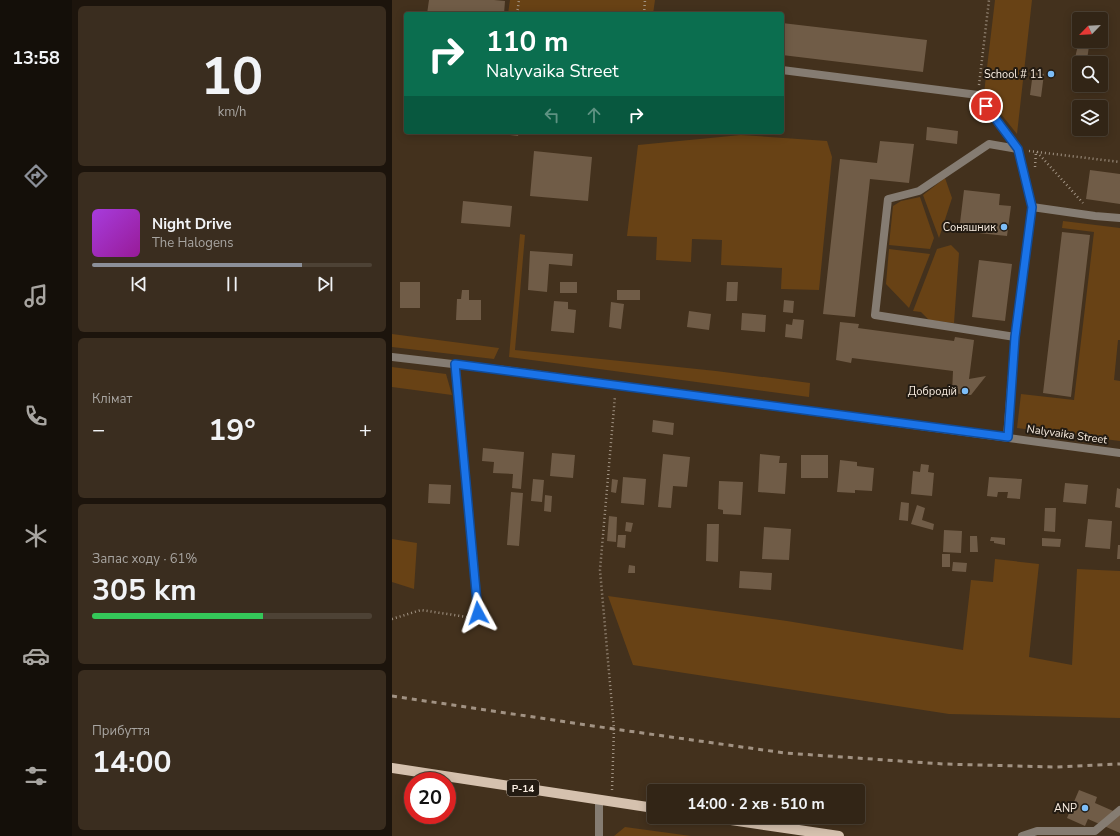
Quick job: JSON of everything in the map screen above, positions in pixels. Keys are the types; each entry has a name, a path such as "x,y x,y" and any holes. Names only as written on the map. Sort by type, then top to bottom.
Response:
{"main road":[{"name":"Р-14","path":"392,768 647,807"},
{"path":"758,824 839,836"}],"street":[{"path":"784,70 978,95 1018,149 1032,207 1015,337 1008,437"},
{"path":"1015,337 875,315 888,199 919,191 989,144 1018,149"},
{"path":"1032,207 1120,218"},
{"name":"Nalyvaika Street","path":"392,357 616,385 1120,453"},
{"path":"455,364 478,613"},
{"path":"599,800 599,836"},
{"path":"1022,836 1037,831 1095,831 1120,810"}],"path":[{"path":"518,12 519,0"},
{"path":"644,12 645,0"},
{"path":"978,95 989,0"},
{"path":"1018,149 1120,162"},
{"path":"1036,152 1095,216"},
{"path":"612,802 614,729 600,570 616,385"},
{"path":"392,619 421,610 472,617 478,613"}],"shaded area":[{"path":"510,0 655,0 653,12 508,12"},
{"path":"995,0 1032,0 1017,134 984,93"},
{"path":"741,135 827,141 832,157 819,290 781,289 782,268 721,265 722,240 692,239 691,262 656,260 657,237 627,236 638,145"},
{"path":"945,178 952,198 939,238 923,195"},
{"path":"920,197 934,238 930,249 889,245 893,206 901,201"},
{"path":"1063,221 1120,228 1120,340 1118,340 1114,380 1120,381 1120,441 1017,428 1021,394 1074,400 1094,232 1062,228"},
{"path":"520,234 525,235 515,350 716,371 810,383 809,397 509,357"},
{"path":"951,245 959,253 954,323 929,320 921,312 913,311 937,249"},
{"path":"889,249 930,254 909,308 886,284"},
{"path":"392,334 499,348 494,359 392,347"},
{"path":"392,367 446,374 452,395 392,387"},
{"path":"392,539 417,543 414,589 392,582"},
{"path":"995,559 1039,564 1029,657 1072,665 1077,569 1120,571 1120,718 949,714 633,665 608,596 787,621 963,650 971,580 993,582"},
{"path":"625,827 691,836 614,836"}],"building":[{"path":"429,0 505,1 504,12 427,12"},
{"path":"784,23 927,40 923,72 784,55"},
{"path":"1077,48 1089,48 1088,56 1075,56"},
{"path":"1033,72 1044,74 1041,97 1030,95"},
{"path":"927,127 958,131 957,144 926,140"},
{"path":"502,134 518,134 518,136"},
{"path":"880,141 914,144 909,183 870,179 855,317 823,314 840,159 877,163"},
{"path":"534,151 592,157 588,201 530,196"},
{"path":"1090,170 1120,174 1120,204 1086,199"},
{"path":"964,190 1000,194 999,205 1011,206 1007,236 959,231"},
{"path":"463,201 512,206 510,227 461,223"},
{"path":"1062,232 1090,235 1071,397 1043,393"},
{"path":"530,251 573,254 572,266 549,264 547,292 528,290"},
{"path":"979,260 1012,264 1005,321 972,317"},
{"path":"400,282 420,282 420,308 400,308"},
{"path":"560,282 577,282 577,293 560,293"},
{"path":"727,282 738,282 737,301 726,301"},
{"path":"462,290 469,290 469,300 481,300 481,320 456,320 457,299 461,299"},
{"path":"617,290 640,290 640,300 617,300"},
{"path":"784,300 794,301 793,313 783,312"},
{"path":"554,301 568,302 568,309 576,310 574,333 551,331"},
{"path":"611,302 624,304 621,329 609,327"},
{"path":"689,311 711,314 709,330 687,327"},
{"path":"742,313 766,315 765,332 741,330"},
{"path":"793,319 804,320 802,339 785,337 786,324 792,325"},
{"path":"840,322 859,324 858,328 954,341 955,337 974,340 969,379 986,376 971,395 952,393 953,371 852,358 851,363 836,360"},
{"path":"653,420 674,423 673,435 652,432"},
{"path":"483,448 524,452 521,489 512,488 513,474 493,473 494,462 482,461"},
{"path":"552,453 575,455 573,478 550,476"},
{"path":"663,454 690,457 687,487 673,486 671,508 658,507"},
{"path":"760,454 780,456 779,463 787,463 785,494 758,492"},
{"path":"801,455 828,455 828,478 801,478"},
{"path":"840,460 857,462 857,466 874,468 872,491 855,490 855,493 837,492"},
{"path":"921,464 929,465 928,472 934,473 932,496 911,494 913,471 920,472"},
{"path":"623,477 646,479 644,505 621,503"},
{"path":"989,477 1022,479 1020,499 1007,498 1008,492 998,492 997,497 987,496"},
{"path":"533,479 544,480 542,502 531,501"},
{"path":"612,479 618,480 616,493 611,492"},
{"path":"719,481 743,482 741,515 723,514 723,510 718,509"},
{"path":"1065,483 1088,485 1086,504 1063,502"},
{"path":"429,484 451,485 450,504 428,503"},
{"path":"1117,488 1120,489 1120,508 1115,507"},
{"path":"511,492 523,493 519,546 507,545"},
{"path":"545,495 552,496 551,512 544,511"},
{"path":"901,502 909,503 908,521 899,520"},
{"path":"917,505 925,508 922,520 934,524 933,530 911,524"},
{"path":"1045,508 1056,508 1055,532 1044,531"},
{"path":"609,516 617,517 616,542 607,541"},
{"path":"1088,519 1112,521 1110,549 1085,547"},
{"path":"626,522 633,523 631,532 625,531"},
{"path":"707,524 719,524 718,562 706,561"},
{"path":"764,527 791,529 789,560 762,559"},
{"path":"944,530 962,531 961,553 943,552"},
{"path":"618,535 626,535 625,548 617,547"},
{"path":"970,536 977,536 978,552 970,552"},
{"path":"991,537 1005,538 1005,545 990,541"},
{"path":"1042,538 1061,539 1060,547 1042,546"},
{"path":"1118,545 1120,545 1120,559 1117,559"},
{"path":"942,554 950,554 950,567 942,567"},
{"path":"953,562 967,563 966,572 952,571"},
{"path":"629,565 635,566 635,573 628,573"},
{"path":"740,571 772,573 771,590 739,588"},
{"path":"1079,790 1097,797 1095,803 1120,814 1120,833 1088,819 1085,826 1067,818"}],"railway":[{"path":"392,696 785,753 943,764 1055,767 1120,764"}],"place":[{"name":"School # 11","path":"1051,74"},
{"name":"Соняшник","path":"1004,227"},
{"name":"Добродій","path":"965,391"},
{"name":"ANP","path":"1085,808"}],"route":[{"path":"478,613 455,364 1008,437 1015,337 1032,207 1018,149 986,106"}]}
